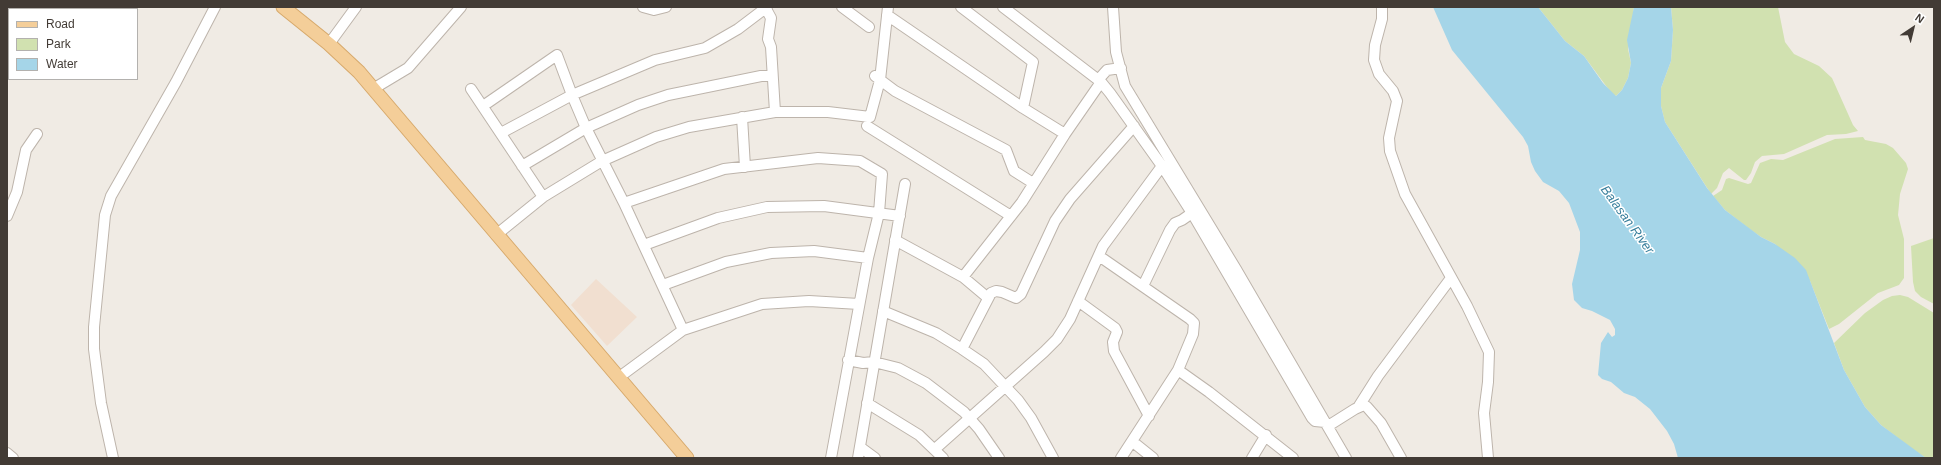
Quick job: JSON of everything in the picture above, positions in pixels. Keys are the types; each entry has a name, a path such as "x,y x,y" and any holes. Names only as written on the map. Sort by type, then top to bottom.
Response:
{"main road":[{"path":"283,7 329,44 374,89 496,235 687,458"}],"street":[{"path":"113,458 101,402 94,349 94,327 105,215 111,196 176,82 215,7"},
{"path":"329,44 356,7"},
{"path":"374,89 408,68 461,7"},
{"path":"643,7 654,10 666,7"},
{"path":"501,133 572,95 656,60 705,48 738,29 766,7 771,18 768,39 771,47 775,112"},
{"path":"842,7 869,27"},
{"path":"961,7 1033,62 1023,108"},
{"path":"1003,7 1099,81 1134,126 1192,213 1315,421 1327,424 1359,406 1378,376 1451,278"},
{"path":"1113,7 1116,52 1125,86 1346,458"},
{"path":"1382,7 1382,19 1375,45 1374,60 1379,74 1392,91 1397,101 1389,138 1391,156 1405,194 1470,312 1489,352 1488,382 1484,413 1488,458"},
{"path":"496,235 543,197 602,162 656,137 689,127 775,112 828,112 870,117 887,11 1023,108 1065,134"},
{"path":"483,106 557,55 586,128 624,203 683,330"},
{"path":"962,277 1011,216 1099,81 1108,70 1120,68"},
{"path":"522,166 586,128 638,105 668,95 761,76 772,76"},
{"path":"877,78 896,91 1006,150 1014,171 1033,183"},
{"path":"471,89 543,197"},
{"path":"742,117 745,167"},
{"path":"867,126 1011,216"},
{"path":"962,349 991,293 996,291 1016,298 1021,294 1036,259 1070,199 1134,126"},
{"path":"7,216 17,192 26,150 36,134"},
{"path":"624,203 724,169 818,158 860,161 882,174 879,213 868,258 848,360 831,458"},
{"path":"935,449 1006,387 1057,338 1070,319 1103,246 1162,166"},
{"path":"858,458 905,184"},
{"path":"644,245 718,218 767,207 824,206 900,216"},
{"path":"1143,286 1170,230 1175,223 1192,213"},
{"path":"895,240 962,277 988,298"},
{"path":"663,286 726,262 772,253 814,251 868,258"},
{"path":"1098,256 1194,323 1193,334 1178,370 1133,442 1121,458"},
{"path":"618,378 683,330 762,304 809,301 859,304"},
{"path":"1078,301 1115,328 1117,332 1113,342 1114,351 1149,416"},
{"path":"883,311 936,333 984,364 1032,418 1053,458"},
{"path":"848,360 863,363 874,362 898,368 926,383 970,418 999,458"},
{"path":"1178,370 1266,435 1293,458"},
{"path":"867,403 907,426 935,449 943,458"},
{"path":"1359,406 1367,407 1372,411 1401,458"},
{"path":"1252,458 1266,435"},
{"path":"1133,442 1153,458"},
{"path":"860,448 875,458"},
{"path":"7,452 13,458"}],"shaded area":[{"path":"596,279 637,317 607,346 571,305"}],"green space":[{"path":"1538,7 1634,7 1628,49 1631,63 1628,78 1622,90 1616,96 1612,94 1584,56 1565,41"},
{"path":"1671,7 1778,7 1785,42 1794,54 1819,66 1832,78 1853,125 1858,131 1846,134 1827,135 1784,154 1762,156 1755,162 1751,173 1746,180 1729,168 1723,173 1717,188 1711,194 1665,122 1661,106 1661,88 1671,61 1673,30"},
{"path":"1863,137 1865,140 1886,144 1893,148 1906,163 1908,169 1900,194 1898,215 1904,239 1904,278 1899,285 1878,293 1839,324 1829,329 1810,281 1775,244 1748,228 1725,210 1713,196 1722,190 1726,179 1729,178 1748,184 1751,183 1760,163 1771,159 1783,160 1835,139"},
{"path":"1934,238 1934,304 1921,297 1915,291 1911,246"},
{"path":"1900,295 1908,297 1934,313 1934,458 1926,458 1912,449 1881,425 1865,407 1844,370 1834,343 1865,313 1883,300 1892,296"}],"water":[{"name":"Balasan River","path":"1433,7 1538,7 1565,41 1584,56 1603,83 1616,96 1622,90 1628,78 1631,63 1627,40 1634,7 1671,7 1673,30 1671,61 1661,88 1661,106 1665,122 1707,188 1725,210 1761,237 1775,244 1795,258 1806,270 1844,370 1865,407 1881,425 1926,458 1678,458 1674,444 1667,431 1650,409 1635,397 1624,393 1611,382 1602,379 1598,375 1601,343 1608,332 1612,337 1615,335 1615,329 1610,320 1582,308 1574,300 1572,284 1580,250 1580,232 1569,203 1559,191 1543,182 1535,171 1531,162 1528,146 1523,137 1452,50"}]}
